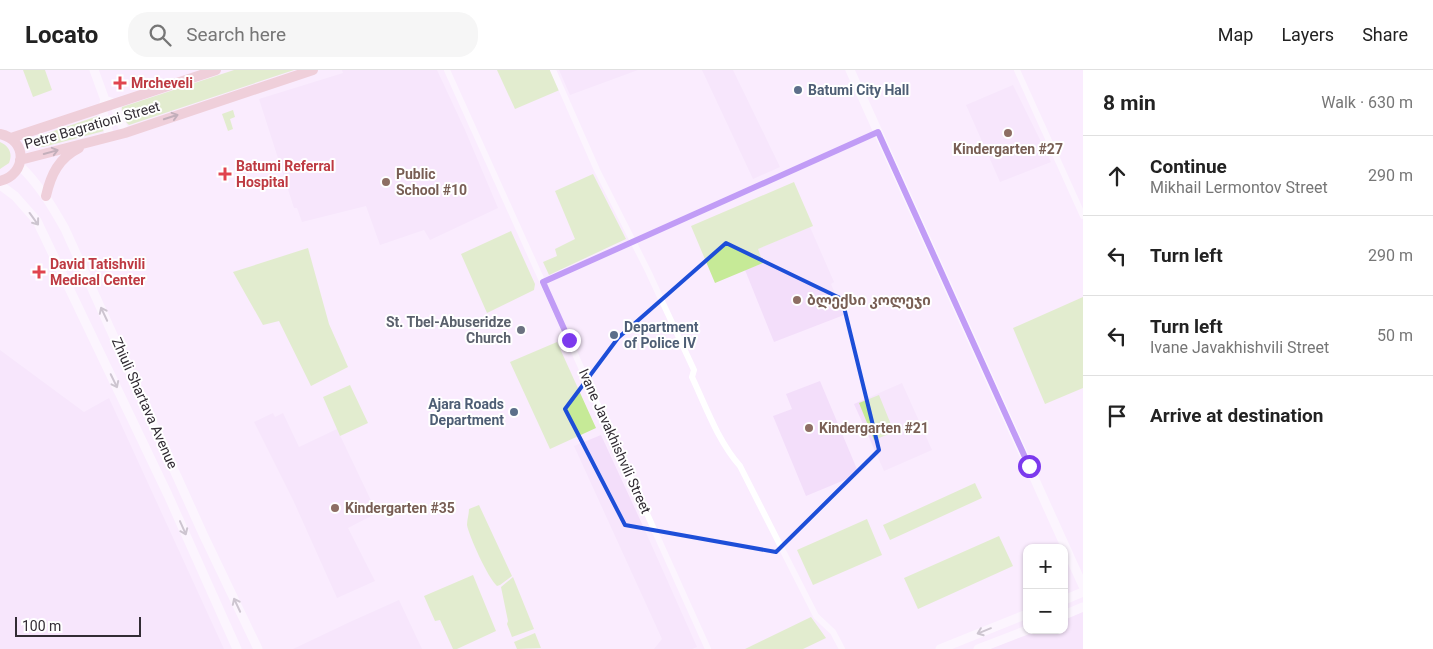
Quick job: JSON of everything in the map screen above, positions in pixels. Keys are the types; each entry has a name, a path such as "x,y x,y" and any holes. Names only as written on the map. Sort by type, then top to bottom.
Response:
{"main road":[{"path":"94,70 107,104 125,133"},
{"name":"Petre Bagrationi Street","path":"11,138 107,104 216,70"},
{"name":"Petre Bagrationi Street","path":"20,162 125,133 313,70"},
{"path":"850,70 1083,586"},
{"path":"107,104 110,136"},
{"path":"0,133 11,138 18,146 20,162 14,174 0,181"},
{"path":"46,196 54,170 65,157 92,142"},
{"name":"Zhiuli Shartava Avenue","path":"20,162 46,196 65,229 203,534 258,649"},
{"name":"Zhiuli Shartava Avenue","path":"0,185 15,196 37,221 168,495 236,649"},
{"path":"1068,598 1083,592"},
{"path":"1068,614 1083,608"},
{"path":"940,649 1023,616"},
{"path":"978,649 1023,632"}],"street":[{"name":"Ivane Javakhishvili Street","path":"447,70 708,649"},
{"path":"553,70 597,170 694,370 692,377 730,454 740,466 816,616 833,632 842,649"},
{"path":"1017,70 1083,216"},
{"path":"543,282 878,132"}],"highlighted area":[{"path":"726,243 842,299 879,450 776,552 625,525 565,409 618,338"}],"shaded area":[{"name":"Public School #10","path":"342,70 437,70 498,208 430,240 424,230 380,245 366,206 302,222 297,208 294,208 259,99 343,73"},
{"path":"559,70 638,70 570,95"},
{"path":"702,70 733,70 780,167 753,179"},
{"name":"Kindergarten #27","path":"1013,85 1051,162 1000,182 966,105"},
{"name":"ბლექსი კოლეჯი","path":"810,227 834,282 831,284 844,315 774,342 745,270 763,263 757,249"},
{"path":"0,350 84,412 109,398 224,649 0,649"},
{"name":"Kindergarten #21","path":"820,381 859,474 806,496 773,416 792,409 786,394"},
{"path":"902,383 932,450 884,471 854,404"},
{"name":"Kindergarten #35","path":"273,413 275,417 283,413 299,447 337,429 377,513 348,528 375,581 337,598 294,502 254,422"},
{"path":"601,435 697,647 692,649 654,649 662,639 574,446"},
{"path":"399,600 422,649 293,649 352,621"},
{"path":"1083,610 1083,649 986,649 1023,634 1068,634 1068,616"}],"green space":[{"path":"23,70 45,70 52,90 33,97"},
{"path":"234,70 294,70 129,125 126,122 122,107"},
{"path":"497,70 553,70 562,89 515,109"},
{"path":"233,110 235,117 230,119 233,129 228,131 222,114"},
{"path":"98,116 104,131 43,147 34,146 33,142 36,137"},
{"path":"0,142 8,148 11,156 9,163 0,169"},
{"path":"593,174 626,239 549,275 543,262 557,256 555,249 575,239 555,191"},
{"path":"794,182 813,226 758,249 763,263 715,283 691,226"},
{"path":"511,231 535,284 534,290 487,313 461,254"},
{"path":"308,248 329,324 348,367 311,386 279,321 263,325 233,272"},
{"path":"1083,297 1083,388 1045,404 1013,328"},
{"path":"557,342 596,428 550,449 510,362"},
{"path":"350,385 368,423 340,436 323,397"},
{"path":"879,395 894,432 874,440 859,403"},
{"path":"975,483 982,498 890,540 883,525"},
{"path":"479,505 512,576 497,586 479,557 467,525 469,509"},
{"path":"867,519 882,555 813,585 797,550"},
{"path":"999,536 1013,566 918,609 904,578"},
{"path":"473,575 496,631 457,649 453,649 440,620 435,621 424,596"},
{"path":"513,577 534,629 512,637 507,624 501,587"},
{"path":"811,617 826,638 803,649 745,649"},
{"path":"535,633 541,648 517,649 514,642"}],"place":[{"name":"Mrcheveli","path":"120,83"},
{"name":"Batumi City Hall","path":"798,90"},
{"name":"Kindergarten #27","path":"1008,133"},
{"name":"Batumi Referral Hospital","path":"225,174"},
{"name":"Public School #10","path":"386,182"},
{"name":"David Tatishvili Medical Center","path":"39,272"},
{"name":"ბლექსი კოლეჯი","path":"797,300"},
{"name":"St. Tbel-Abuseridze Church","path":"521,330"},
{"name":"Department of Police IV","path":"614,335"},
{"name":"Ajara Roads Department","path":"514,412"},
{"name":"Kindergarten #21","path":"809,428"},
{"name":"Kindergarten #35","path":"335,508"}],"route":[{"path":"569,340 543,282 878,132 1029,466"}]}
